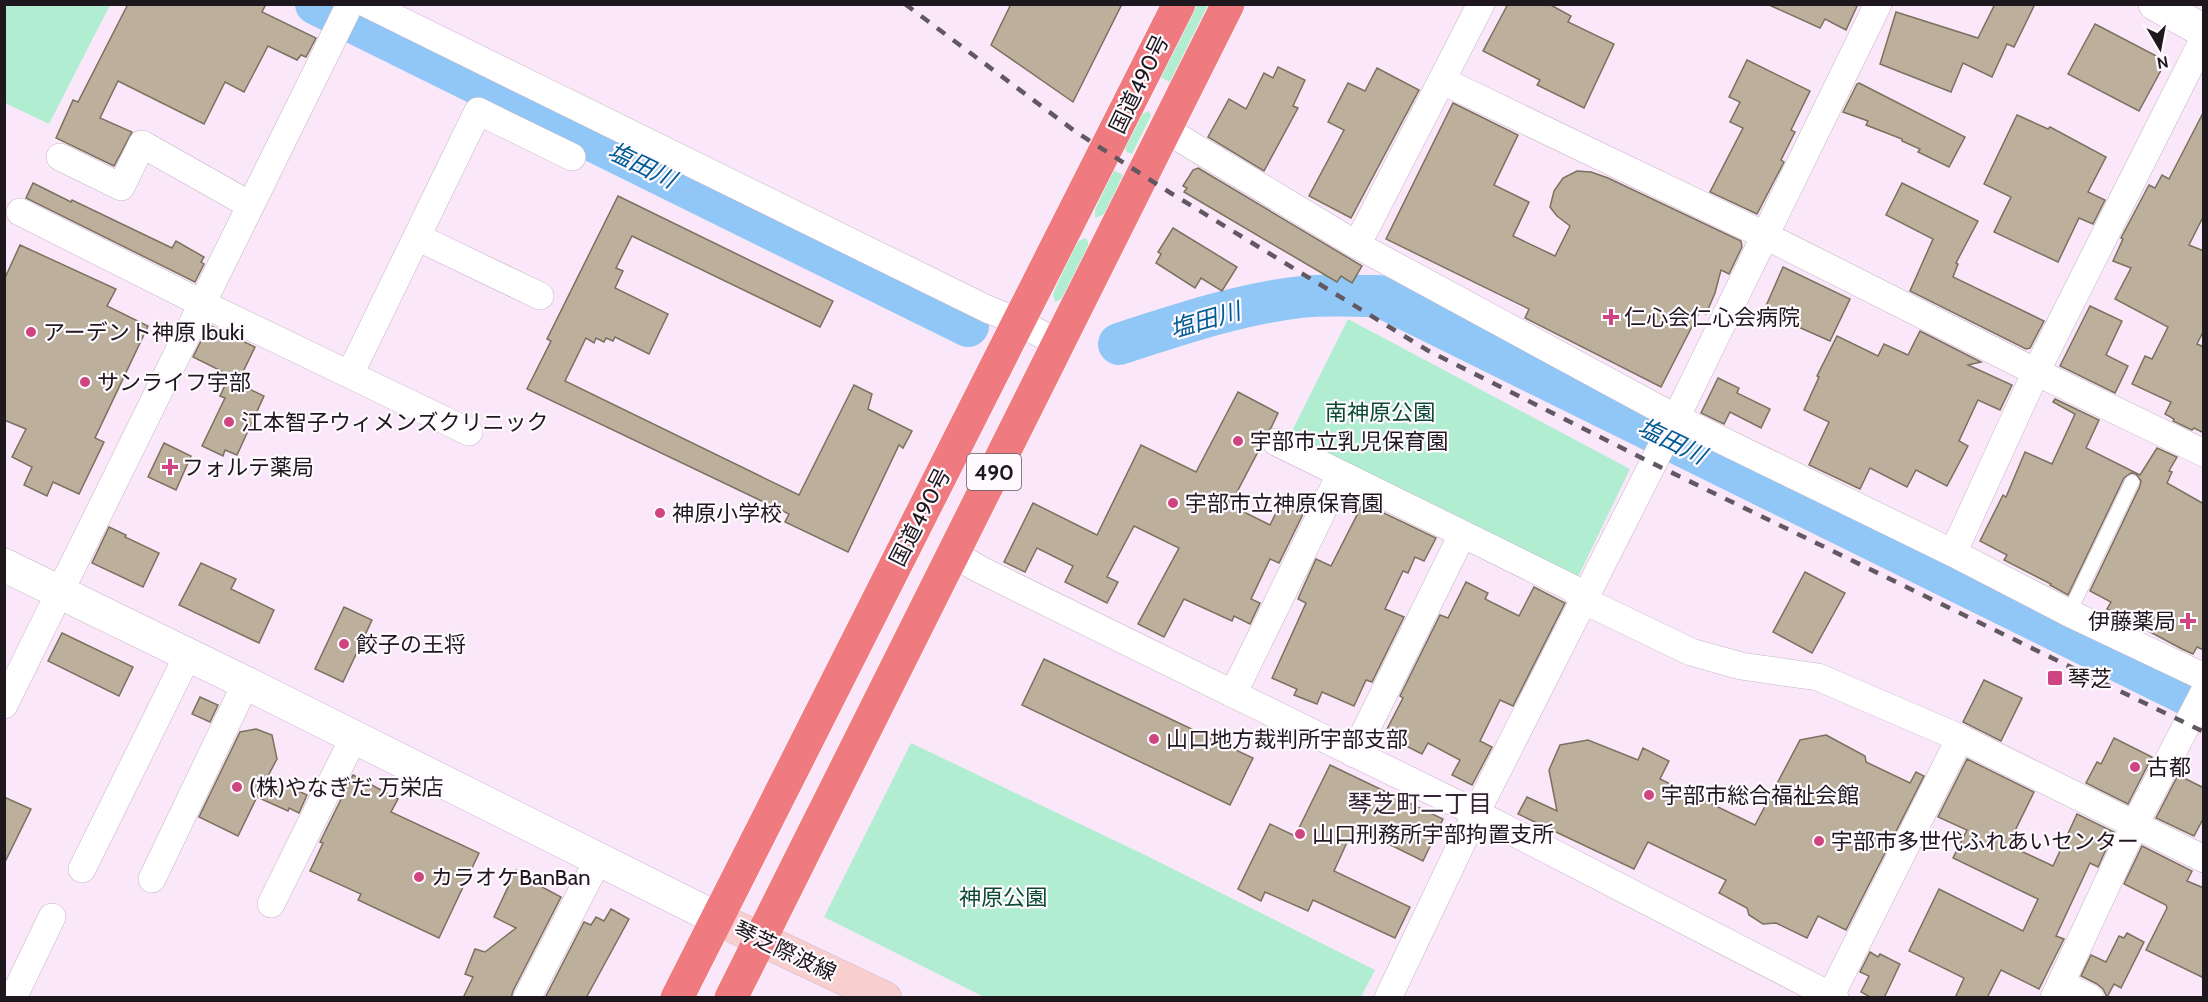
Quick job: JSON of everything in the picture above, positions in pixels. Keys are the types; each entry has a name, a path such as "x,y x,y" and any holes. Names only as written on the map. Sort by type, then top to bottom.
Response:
{"highway":[{"name":"国道490号","path":"677,998 1179,4"},
{"name":"国道490号","path":"731,998 1228,4"}],"main road":[{"name":"琴芝際波線","path":"718,919 885,998"}],"street":[{"path":"1357,245 1481,4"},
{"path":"1388,998 1476,813 1669,432 1878,4"},
{"path":"2155,4 2204,31"},
{"path":"4,705 336,33 355,6 987,309 1019,322 1059,344"},
{"path":"1953,553 2036,372 2204,38"},
{"path":"1443,81 1766,236 2036,372 2204,453"},
{"path":"350,374 478,111 572,157"},
{"path":"1166,130 1669,432 1953,553 2069,613 2204,677"},
{"path":"60,157 121,188 142,144 250,205"},
{"path":"20,212 201,303 469,432"},
{"path":"417,237 540,296"},
{"path":"1276,442 1572,588 1585,601 1691,652 1742,666 1818,677 1960,738 2204,859"},
{"path":"1233,694 1340,475"},
{"path":"1354,754 1462,535"},
{"path":"953,554 981,570 1476,813 1833,996 1960,738"},
{"path":"4,565 718,919"},
{"path":"82,870 188,655"},
{"path":"152,879 246,683"},
{"path":"2090,998 2058,991 2135,824 2204,692"},
{"path":"271,904 354,737"},
{"path":"527,998 598,860"},
{"path":"13,998 52,917"}],"lane":[{"path":"2069,613 2132,482"}],"green space":[{"path":"4,5 110,5 49,124 5,103"},
{"path":"1196,5 1208,5 1170,82 1160,77"},
{"path":"1149,111 1151,116 1132,154 1127,152 1124,146 1142,114"},
{"path":"1113,170 1123,175 1105,214 1095,218 1095,210"},
{"path":"1086,238 1088,248 1063,298 1055,302 1053,294 1076,242"},
{"name":"南神原公園","path":"1348,319 1630,469 1576,581 1287,441"},
{"name":"神原公園","path":"911,743 1147,856 1375,970 1361,997 984,997 824,917"}],"building":[{"path":"128,4 266,4 262,12 316,38 306,57 301,55 297,60 268,46 244,92 225,82 204,124 118,81 100,118 132,132 114,166 56,138 73,100 78,102"},
{"path":"1011,4 1122,4 1073,102 991,45"},
{"path":"1508,4 1549,4 1571,16 1568,22 1614,44 1584,108 1537,85 1540,80 1483,51"},
{"path":"1767,4 1858,4 1846,30 1825,19 1820,28"},
{"path":"1995,4 2035,4 2014,47 2007,44 1992,77 1963,63 1951,92 1880,64 1896,12 1978,38"},
{"path":"2095,24 2166,61 2139,111 2068,74"},
{"path":"1747,60 1810,91 1791,130 1795,132 1781,160 1784,162 1757,214 1710,192 1743,128 1730,122 1740,102 1729,97"},
{"path":"1278,67 1305,80 1293,106 1298,108 1264,171 1208,137 1229,99 1246,109 1264,73 1273,78"},
{"path":"1377,68 1419,90 1351,218 1309,196 1344,130 1328,122 1348,83 1365,91"},
{"path":"1859,83 1965,137 1949,167 1918,152 1920,149 1902,139 1866,125 1868,121 1843,112"},
{"path":"1453,103 1518,135 1494,185 1529,202 1513,236 1555,256 1570,226 1550,207 1554,191 1563,178 1577,171 1591,172 1608,178 1741,241 1742,247 1729,274 1721,270 1706,314 1700,311 1661,387 1525,318 1529,309 1386,239"},
{"path":"2204,111 2204,215 2189,245 2204,251 2204,330 2197,344 2204,347 2204,433 2173,421 2174,419 2165,414 2171,402 2132,384 2145,356 2152,359 2168,327 2115,299 2131,268 2113,261 2123,239 2121,238 2149,185 2155,188 2162,175 2169,179"},
{"path":"2017,115 2048,129 2050,127 2106,157 2088,192 2105,200 2093,224 2079,218 2058,262 1994,232 2011,197 1984,184"},
{"path":"1198,168 1362,266 1352,283 1341,276 1337,282 1184,192 1187,188 1183,186 1193,170"},
{"path":"33,183 172,248 176,241 204,257 201,262 204,264 195,282 26,198"},
{"path":"1902,183 1978,221 1956,263 1958,264 1953,277 2044,321 2030,348 2026,349 1910,291 1933,239 1886,215"},
{"path":"618,196 833,301 820,327 632,236 616,268 623,271 615,288 668,314 649,354 615,337 613,341 606,338 604,342 596,338 594,343 586,338 565,381 799,495 854,385 872,394 868,409 912,431 903,448 899,445 848,552 785,522 789,514 527,389 551,341 547,339"},
{"path":"1173,228 1237,267 1222,291 1201,278 1195,288 1156,263 1161,254 1158,252"},
{"path":"20,245 116,289 107,306 148,326 95,438 104,442 79,494 53,482 47,496 24,485 32,467 12,457 26,429 4,420 4,280"},
{"path":"1783,267 1850,299 1830,341 1785,321 1787,316 1766,306"},
{"path":"2090,306 2122,321 2106,355 2128,366 2115,393 2060,366"},
{"path":"209,325 255,347 239,380 193,357"},
{"path":"1920,331 1981,362 1968,365 2012,385 2000,410 1978,400 1959,441 1968,446 1947,486 1916,470 1907,487 1870,468 1860,489 1809,465 1829,422 1804,410 1819,377 1817,376 1837,336 1878,356 1884,344 1908,355"},
{"path":"1718,378 1739,388 1737,393 1770,409 1761,428 1730,412 1724,424 1701,413"},
{"name":"江本智子ウィメンズクリニック","path":"228,379 264,396 237,455 225,450 223,456 202,446 225,398 220,396"},
{"path":"1238,392 1278,413 1271,428 1262,436 1261,446 1232,506 1270,525 1286,493 1308,504 1279,563 1270,559 1251,599 1260,603 1250,624 1234,616 1232,621 1184,599 1164,637 1138,624 1179,548 1134,526 1107,577 1118,582 1107,603 1065,582 1073,566 1037,548 1025,572 1004,562 1033,503 1097,535 1141,445 1196,472"},
{"path":"2055,399 2099,420 2086,448 2140,475 2157,448 2177,457 2169,471 2172,472 2167,483 2204,504 2204,650 2197,647 2193,654 2182,649 2107,609 2111,602 2090,591 2140,486 2141,481 2136,474 2131,473 2124,478 2068,595 2004,560 2007,555 1980,541 2003,495 2006,497 2025,452 2052,464 2075,414 2053,402"},
{"name":"フォルテ薬局","path":"164,443 191,456 176,490 148,477"},
{"path":"1363,503 1436,538 1424,561 1415,557 1408,573 1403,571 1385,609 1404,617 1372,682 1366,680 1354,706 1322,692 1317,704 1294,695 1297,689 1272,678 1306,603 1298,599 1316,559 1331,566"},
{"path":"109,527 159,553 143,587 92,563"},
{"path":"201,563 236,579 231,589 274,610 259,643 179,605"},
{"path":"1805,572 1845,593 1812,653 1773,632"},
{"path":"1466,582 1488,593 1485,599 1519,616 1534,587 1565,603 1513,706 1500,700 1480,741 1492,747 1472,785 1452,775 1460,760 1428,743 1422,754 1384,735 1403,698 1400,696 1440,615 1448,618"},
{"name":"餃子の王将","path":"344,607 372,620 343,682 315,669"},
{"path":"62,633 133,667 119,696 48,661"},
{"path":"1044,659 1253,758 1230,805 1022,705"},
{"path":"1984,680 2022,698 2001,741 1963,722"},
{"path":"200,697 218,705 210,722 192,714"},
{"name":"(株)やなぎだ 万栄店","path":"256,729 272,735 277,759 268,776 307,795 299,813 289,808 288,811 257,797 238,836 199,817 240,732"},
{"path":"1826,735 1865,756 1866,762 1910,783 1916,772 1924,776 1846,930 1818,916 1807,938 1776,923 1763,924 1749,915 1747,908 1719,893 1726,880 1648,842 1634,869 1518,814 1527,797 1557,811 1549,770 1560,745 1588,740 1638,760 1643,748 1669,761 1660,779 1755,825 1800,740"},
{"path":"2114,738 2152,757 2128,804 2086,783 2097,762 2101,764"},
{"path":"1967,759 2034,792 2008,845 2053,866 2077,814 2114,832 2098,867 2090,863 2056,936 2064,939 2039,989 2001,970 1987,998 1955,998 1964,978 1909,951 1939,889 2023,931 2038,899 1953,858 1967,830 1938,817"},
{"path":"1330,765 1443,819 1423,861 1354,827 1334,871 1410,907 1395,938 1313,900 1308,911 1265,892 1261,901 1238,889 1270,824 1295,836"},
{"path":"353,775 398,799 391,812 479,853 439,938 358,900 361,894 310,871 323,843 320,842"},
{"path":"2178,775 2204,788 2204,817 2194,836 2156,818"},
{"path":"4,797 31,809 4,864"},
{"path":"2142,846 2192,871 2187,881 2204,888 2204,978 2146,950 2167,908 2166,905 2124,884"},
{"path":"516,870 545,883 542,887 561,897 511,998 463,998 473,977 465,974 475,949 485,952 516,928 494,917"},
{"path":"611,909 629,919 586,998 545,998 584,922 591,925 596,917 604,921"},
{"path":"2127,933 2144,942 2121,988 2114,984 2107,997 2097,984 2081,976 2091,955 2106,962 2119,936 2124,938"},
{"path":"1870,952 1878,957 1880,954 1900,964 1884,998 1872,998 1861,992 1869,976 1860,972"}],"waterway":[{"name":"塩田川","path":"316,4 968,326"},
{"name":"塩田川","path":"1119,344 1209,316 1278,300 1320,296 1379,296 2204,703"}],"railway":[{"path":"905,4 1076,132 1169,192 1427,350 1652,463 2204,732"}],"place":[{"name":"仁心会仁心会病院","path":"1611,317"},
{"name":"アーデント神原 Ibuki","path":"31,332"},
{"name":"サンライフ宇部","path":"85,382"},
{"name":"江本智子ウィメンズクリニック","path":"229,422"},
{"name":"宇部市立乳児保育園","path":"1238,441"},
{"name":"フォルテ薬局","path":"170,467"},
{"name":"宇部市立神原保育園","path":"1173,503"},
{"name":"神原小学校","path":"660,513"},
{"name":"伊藤薬局","path":"2188,621"},
{"name":"餃子の王将","path":"344,644"},
{"name":"琴芝","path":"2055,678"},
{"name":"山口地方裁判所宇部支部","path":"1154,739"},
{"name":"古都","path":"2135,767"},
{"name":"(株)やなぎだ 万栄店","path":"237,787"},
{"name":"宇部市総合福祉会館","path":"1649,795"},
{"name":"山口刑務所宇部拘置支所","path":"1300,834"},
{"name":"宇部市多世代ふれあいセンター","path":"1819,841"},
{"name":"カラオケBanBan","path":"419,877"}],"district":[{"name":"琴芝町二丁目","path":"1420,803"}]}
